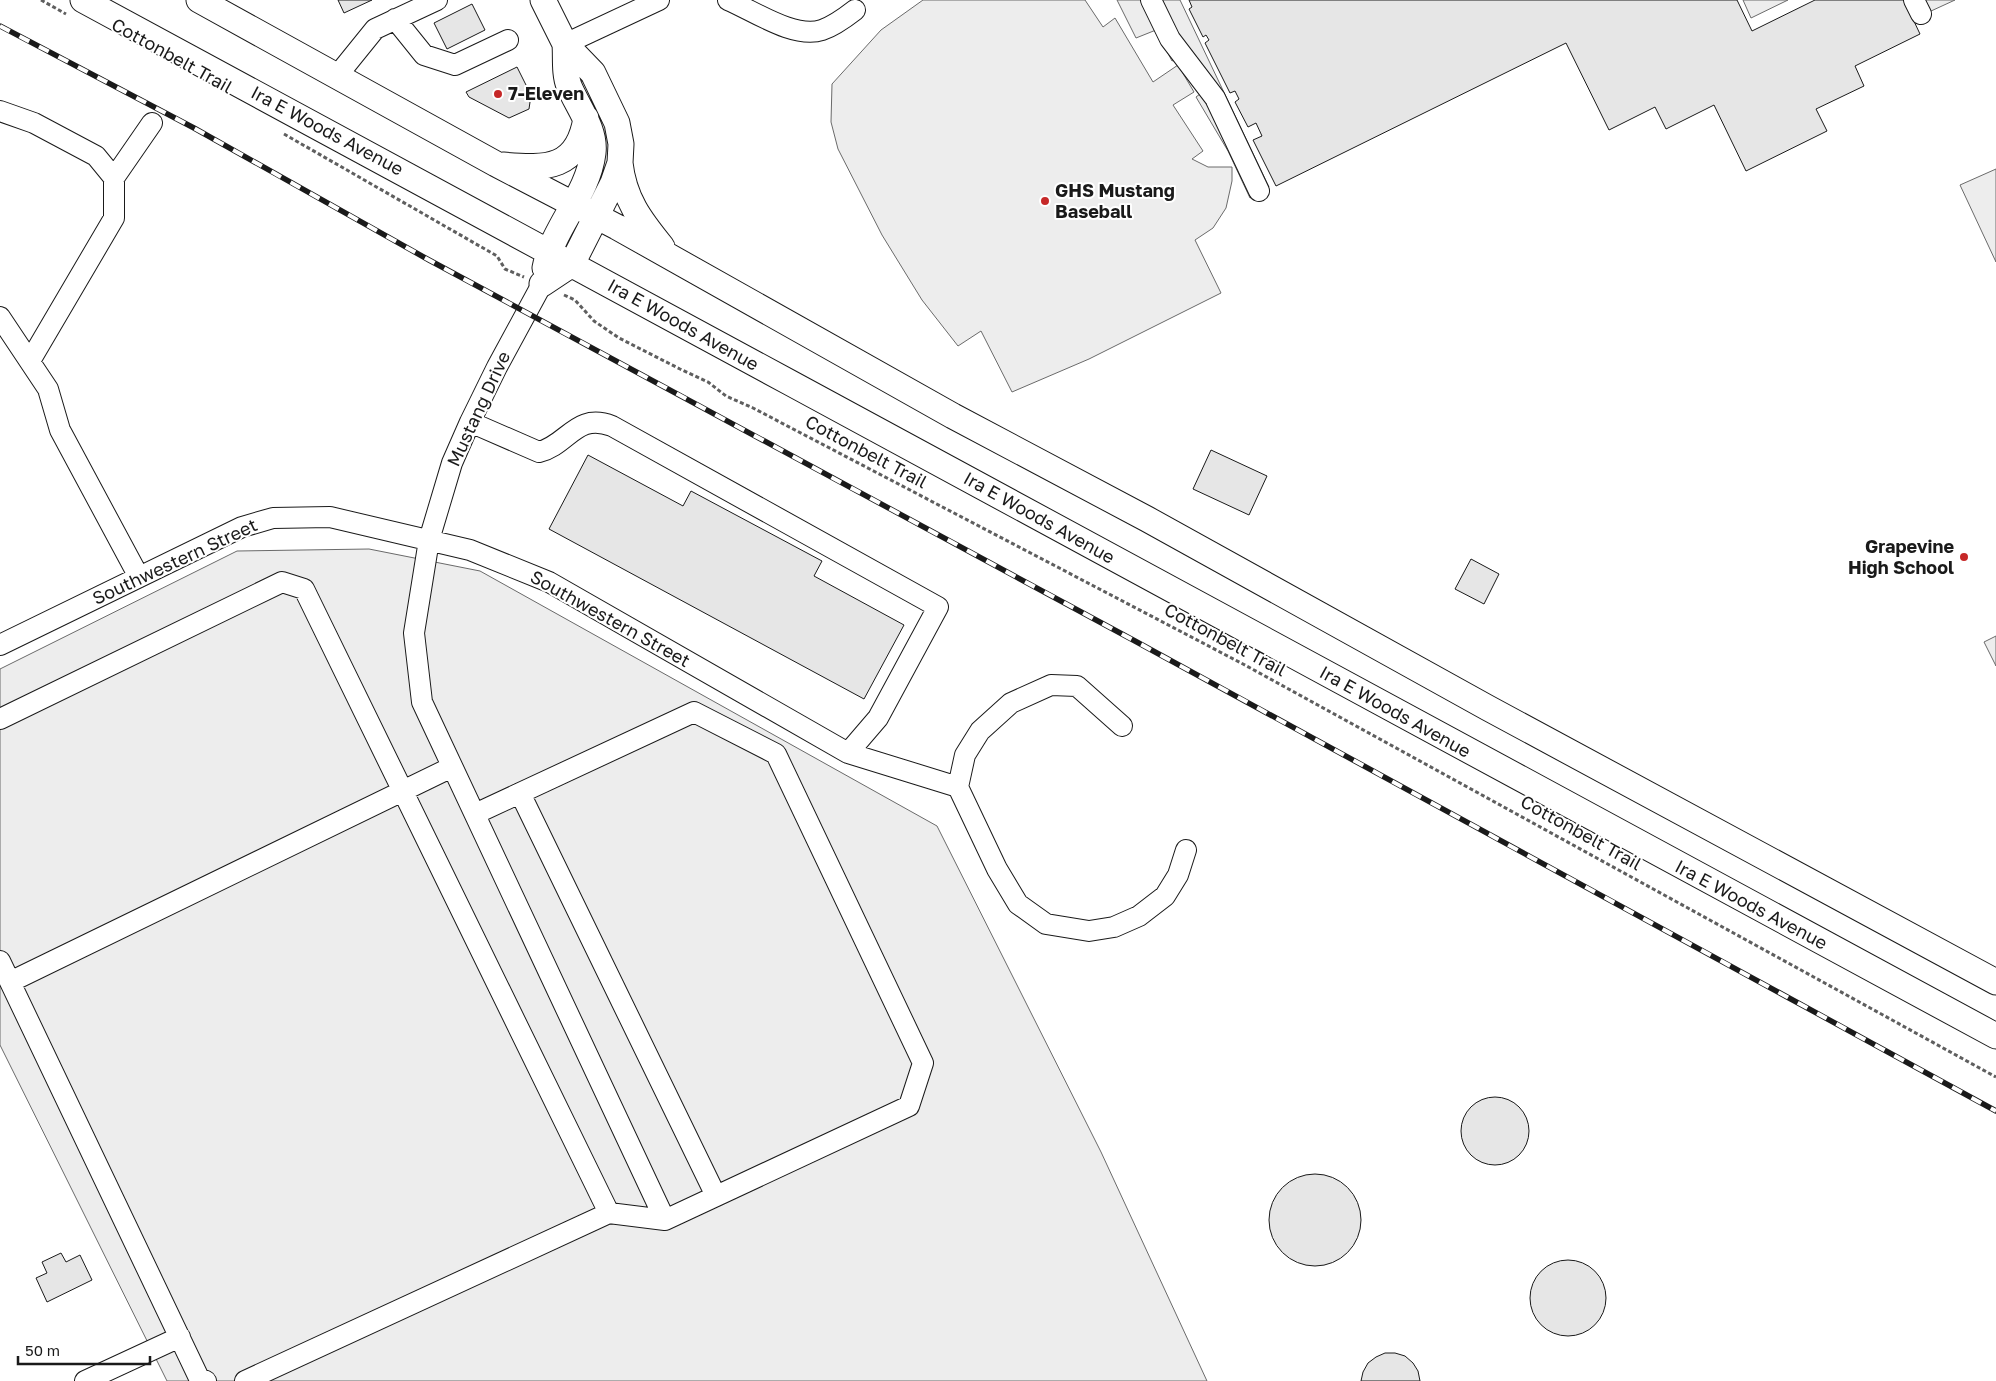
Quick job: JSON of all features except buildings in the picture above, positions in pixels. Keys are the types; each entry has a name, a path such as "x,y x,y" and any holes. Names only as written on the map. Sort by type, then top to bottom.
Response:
{"main road":[{"path":"199,0 496,164 596,216 953,416 1147,519 1488,708 1996,982"},
{"name":"Mustang Drive","path":"542,284 572,264 613,183 620,163 621,144 617,123 593,73 565,44 543,0"},
{"name":"Ira E Woods Avenue","path":"79,9 548,251 1730,894 1996,1036"},
{"name":"Mustang Drive","path":"542,284 548,251 573,204 594,152 586,118 568,84 565,44"},
{"path":"496,164 530,168 557,162 568,156 578,146 583,134 586,118"},
{"path":"620,163 624,190 629,202 671,259"}],"street":[{"path":"337,76 375,29 437,0"},
{"path":"565,44 659,0"},
{"path":"728,0 774,22 803,32 822,30 843,19 858,3"},
{"path":"1151,0 1170,39 1215,98 1259,191"},
{"path":"395,19 424,54 455,65 508,40"},
{"path":"0,111 34,123 96,156 114,178"},
{"path":"30,360 114,218 114,178 152,123"},
{"name":"Mustang Drive","path":"542,284 497,367 452,463 430,540 414,633 422,702 665,1220"},
{"path":"0,317 48,390 60,430 139,577"},
{"path":"470,422 539,452 553,447 574,429 588,423 596,421 612,426 938,607 878,718 848,752"},
{"name":"Southwestern Street","path":"0,645 242,527 273,518 330,517 470,550 548,582 848,752 958,787"},
{"path":"0,719 282,582 304,590 609,1213"},
{"path":"1122,726 1077,686 1051,685 1011,702 980,731 965,754 958,787 997,868 1018,904 1046,924 1089,930 1114,927 1139,916 1165,896 1178,876 1186,850"},
{"path":"245,1381 609,1213 665,1220 909,1106 924,1063 776,754 694,712 475,814"},
{"path":"10,982 452,766"},
{"path":"520,793 716,1196"},
{"path":"0,961 200,1378 206,1381"},
{"path":"85,1381 180,1337"}],"path":[{"path":"41,0 79,9"},
{"name":"Cottonbelt Trail","path":"284,134 497,256 505,269 575,298 594,321 619,338 680,370 708,382 726,396 753,408 1243,664 1996,1077"}],"shaded area":[{"name":"GHS Mustang Baseball","path":"923,0 1085,0 1103,27 1115,18 1153,82 1178,65 1194,92 1173,105 1203,151 1192,159 1208,167 1232,167 1232,181 1226,208 1213,228 1195,240 1221,293 1089,359 1012,392 981,331 958,346 922,300 882,235 838,149 831,122 832,84 881,30"},
{"path":"1117,0 1180,0 1269,187 1250,198 1228,151 1196,97 1200,94 1178,58 1172,61 1156,30 1136,38"},
{"path":"1743,0 1788,0 1751,18"},
{"path":"1910,0 1955,0 1918,17"},
{"path":"585,80 605,120 610,156 603,181 596,178 579,83"},
{"path":"1996,169 1996,262 1960,185"},
{"path":"369,549 480,571 937,826 1101,1152 1207,1381 167,1381 0,1045 0,669 237,551"},
{"path":"1996,636 1996,666 1984,642"}],"railway":[{"path":"0,26 194,128 429,260 1135,641 1996,1111"}],"place":[{"name":"7-Eleven","path":"498,94"},
{"name":"GHS Mustang Baseball","path":"1045,201"},
{"name":"Grapevine High School","path":"1964,557"}]}
